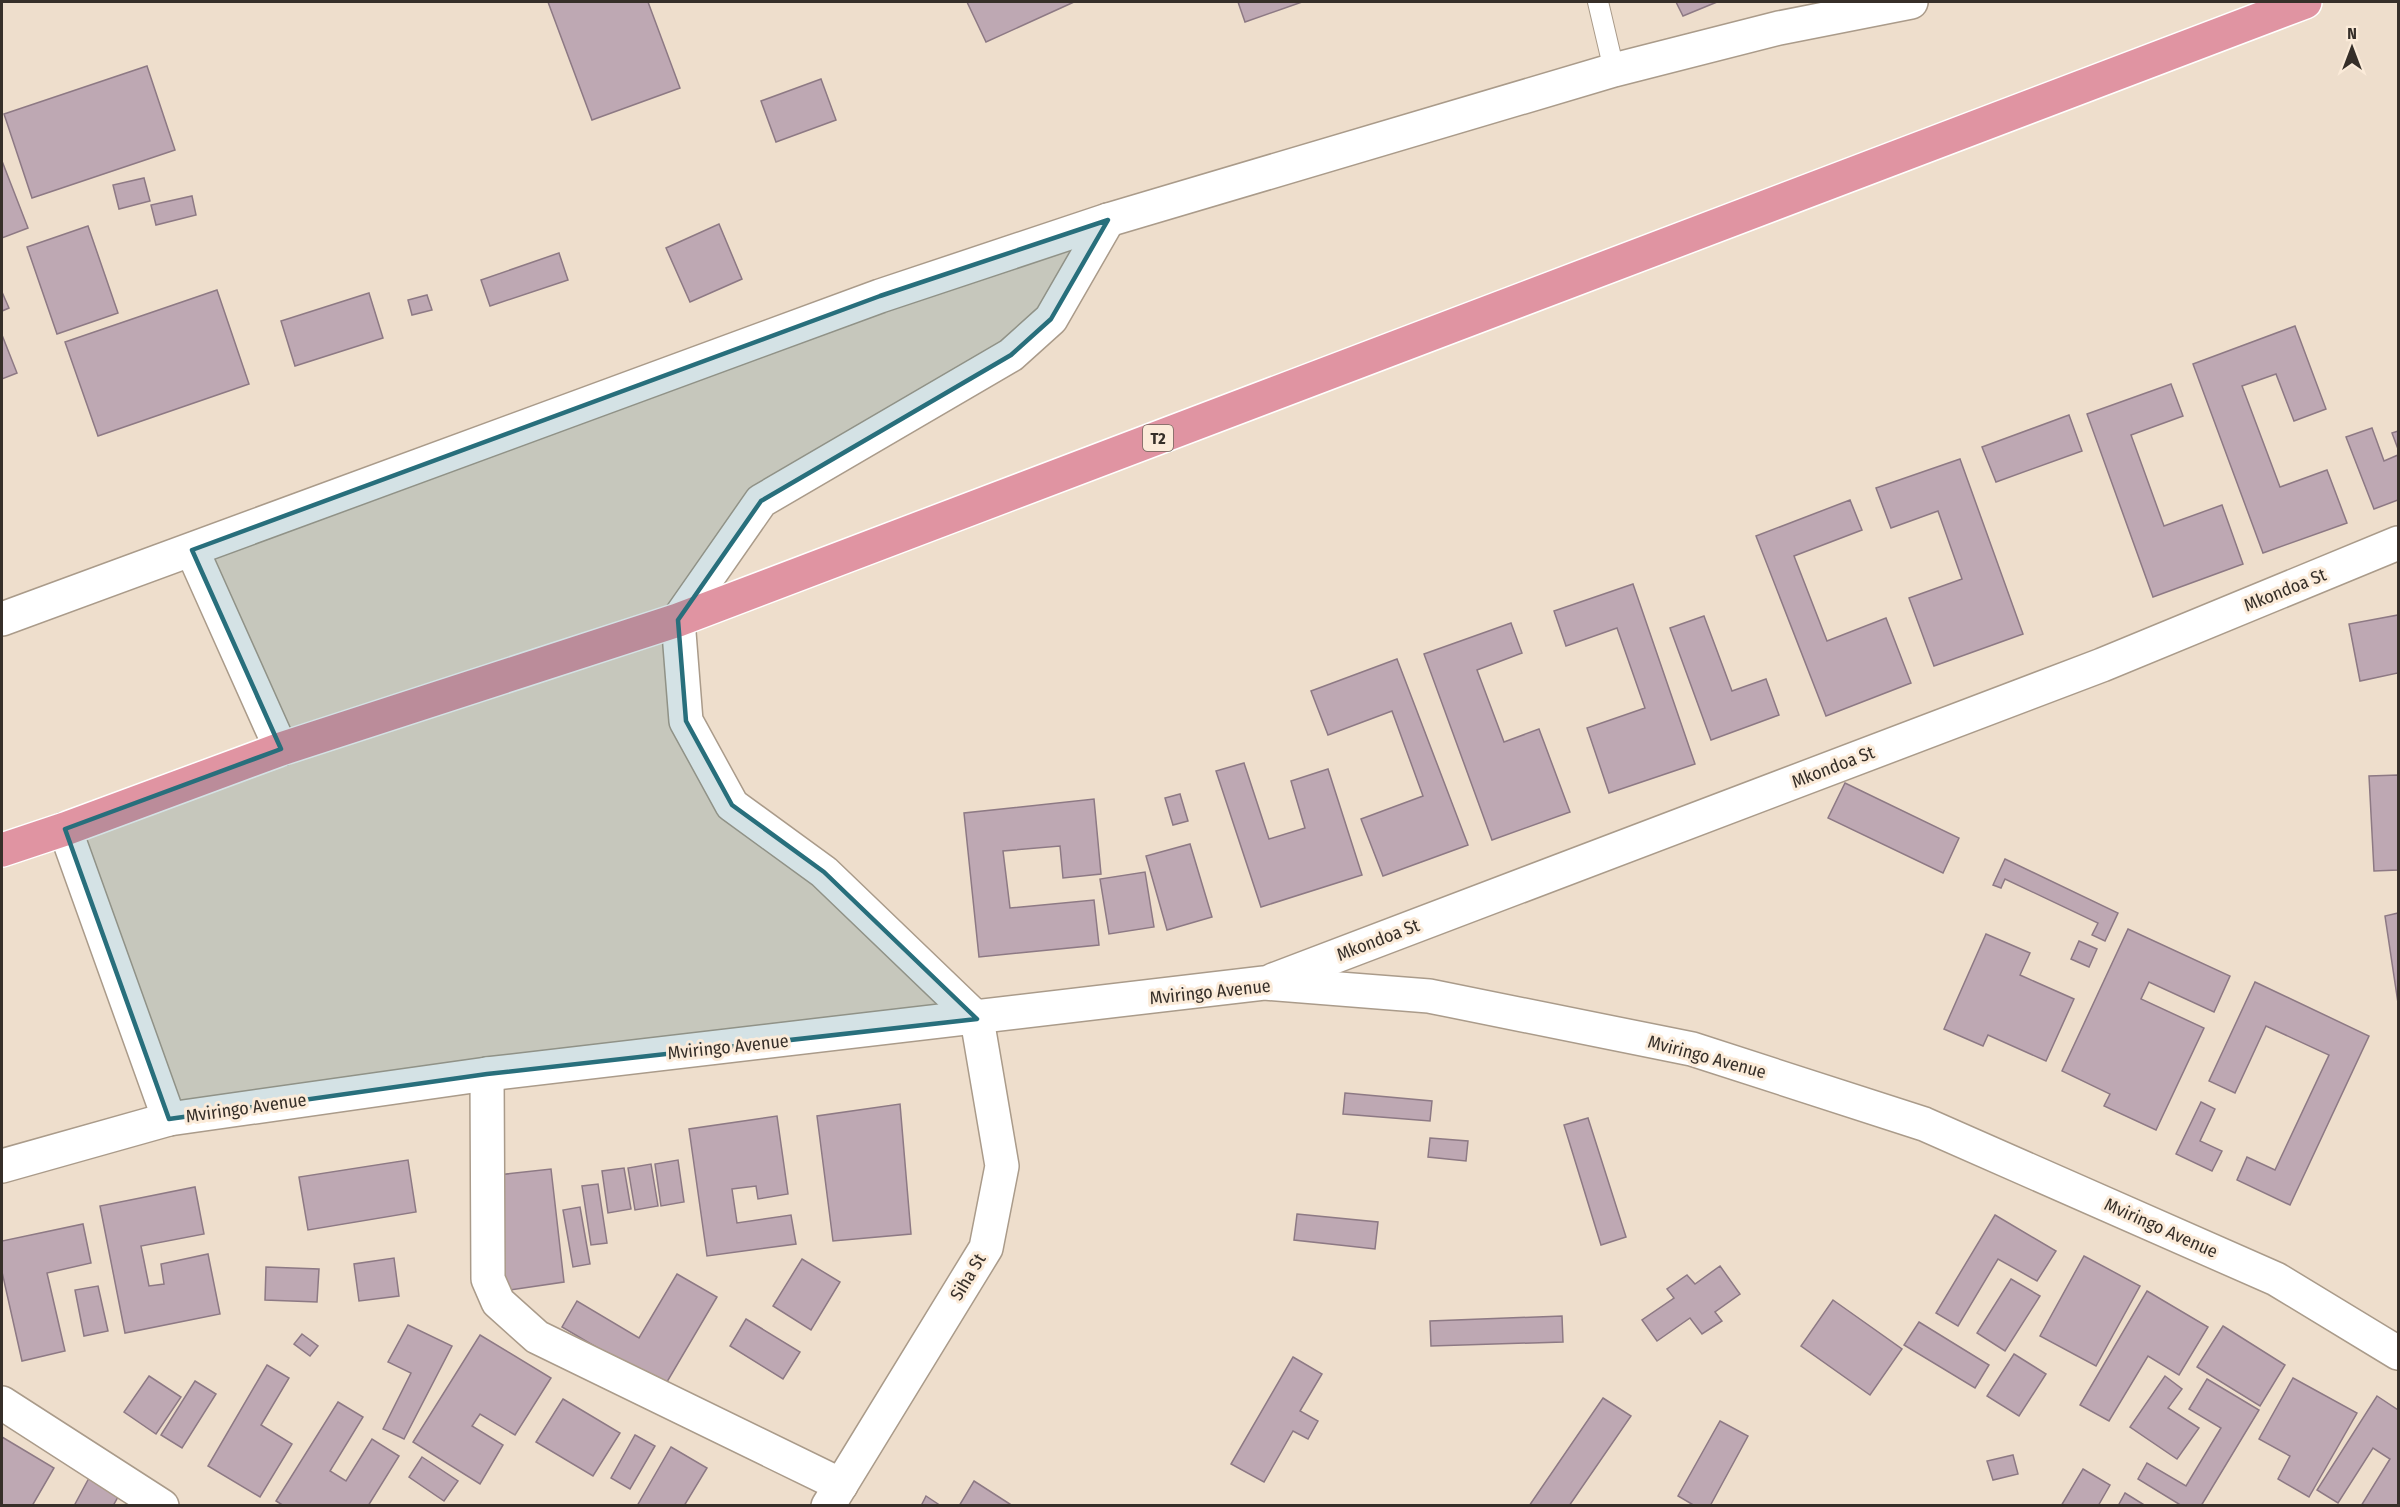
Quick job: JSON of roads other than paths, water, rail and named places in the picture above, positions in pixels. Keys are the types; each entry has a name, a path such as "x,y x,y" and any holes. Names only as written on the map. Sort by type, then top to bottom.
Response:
{"highway":[{"name":"T2","path":"2,850 281,749 678,620 2305,2"}],"street":[{"path":"2,619 880,296 1108,220 1614,70 1779,28 1911,2"},
{"path":"976,1018 824,872 732,805 686,721 678,620 761,501 1011,355 1051,319 1108,220"},
{"name":"Mkondoa St","path":"1264,984 2102,665 2398,543"},
{"path":"192,550 281,749"},
{"path":"65,829 170,1119"},
{"name":"Mviringo Avenue","path":"2,1166 170,1119 487,1074 1264,984 1429,996 1692,1048 1924,1124 2276,1279 2398,1353"},
{"name":"Siha St","path":"835,1495 986,1248 1002,1166 976,1018"},
{"path":"487,1074 488,1279 498,1302 537,1337 835,1495"},
{"path":"2,1403 162,1506"}],"lane":[{"path":"1598,2 1614,70"}]}
